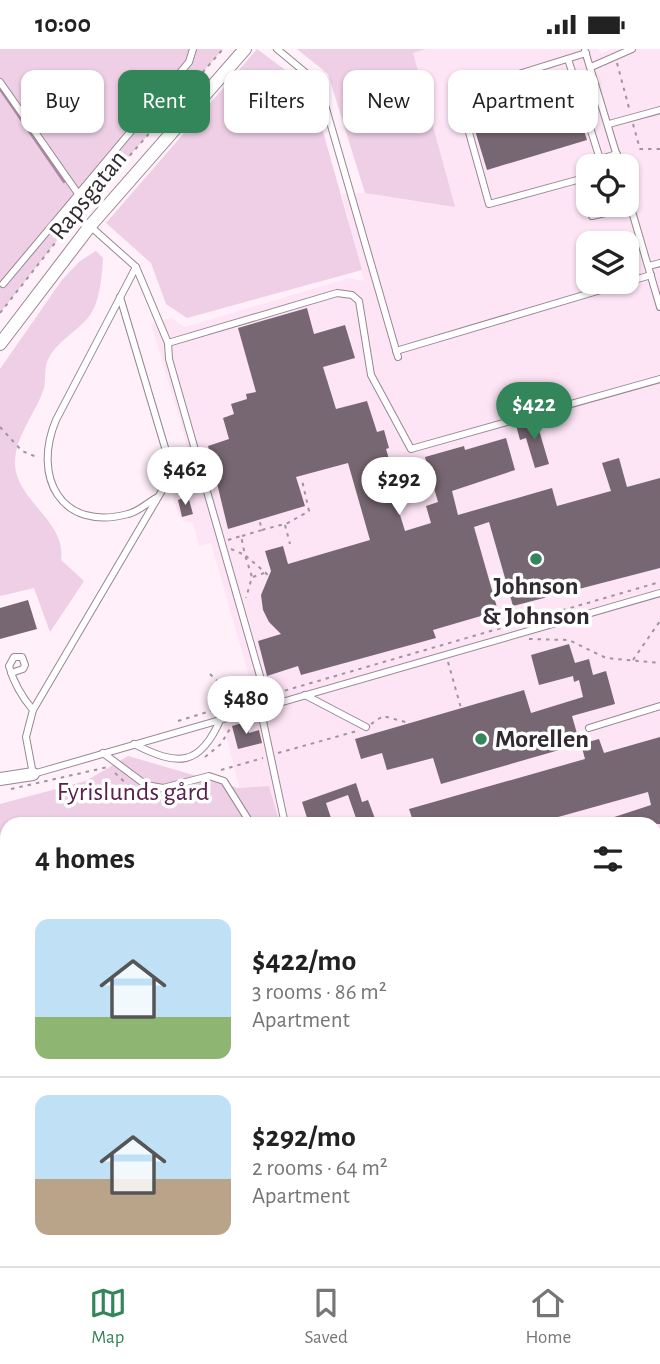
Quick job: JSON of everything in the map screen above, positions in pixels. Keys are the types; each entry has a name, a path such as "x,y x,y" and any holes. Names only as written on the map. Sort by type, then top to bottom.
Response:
{"street":[{"name":"Rapsgatan","path":"0,344 90,226 245,49"},
{"path":"0,779 33,773"}],"lane":[{"path":"3,284 190,62 193,49"},
{"path":"277,49 312,78 323,98 397,354 651,275"},
{"path":"591,67 632,49"},
{"path":"576,180 489,204 458,93 568,59 585,51 617,154"},
{"path":"568,59 598,154"},
{"path":"0,82 79,195"},
{"path":"609,124 660,110"},
{"path":"634,217 660,306"},
{"path":"90,226 136,267 168,343 169,359 268,704"},
{"path":"649,266 660,263"},
{"path":"136,267 56,420 47,443 47,459 51,482 61,499 74,510 91,517 131,514 158,497"},
{"path":"168,343 337,293 352,295 359,301 371,375 411,449 660,379"},
{"path":"120,297 169,461 170,477 33,710 26,737 33,773 660,593"},
{"path":"11,673 16,687 33,710"},
{"path":"305,695 366,727"},
{"path":"589,728 660,706"},
{"path":"260,707 283,817"},
{"path":"134,744 161,758 181,759 199,753 211,743 221,719"},
{"path":"103,753 146,785 163,788 209,776 224,782 246,817"}],"path":[{"path":"0,313 70,224 223,49"},
{"path":"615,57 640,149 660,149"},
{"path":"0,427 22,451 47,459"},
{"path":"223,544 285,524 309,511 302,480"},
{"path":"259,519 262,530"},
{"path":"285,524 290,544"},
{"path":"241,537 252,577 248,585 247,603"},
{"path":"223,544 245,555 267,574 252,577"},
{"path":"266,677 275,690 280,692 660,582"},
{"path":"632,661 660,621"},
{"path":"524,639 569,640 606,658 660,663"},
{"path":"446,662 461,708"},
{"path":"210,674 228,691 232,701 230,705"},
{"path":"209,776 366,727 383,716 409,723"},
{"path":"10,789 31,787 100,767 112,770 130,787 146,785"}],"shaded area":[{"path":"426,49 597,49 602,53 612,49 660,49 660,817 278,817 269,786 239,788 220,709 238,705 236,695 251,683 211,543 199,546 193,523 183,521 179,516 173,496 178,487 192,482 185,437 151,324 171,318 185,327 349,278 364,281 342,194 365,193 386,133 434,133 434,70 407,70 413,53"}],"green space":[{"path":"0,49 223,49 205,70 118,70 118,133 150,133 70,224 0,313"},
{"path":"257,49 285,70 239,70"},
{"path":"297,49 426,49 413,53 418,70 343,70 343,122 329,70 323,70"},
{"path":"224,87 224,133 323,133 362,270 187,318 166,304 151,263 106,223 184,133 210,133 210,103"},
{"path":"434,130 455,207 365,193 346,133 434,133"},
{"path":"96,251 103,258 96,303 85,321 61,342 51,355 46,365 44,388 16,452 15,468 20,482 55,531 61,560 84,581 50,632 34,588 0,596 0,369 62,280 80,261"},
{"name":"Fyrislunds gård","path":"128,756 238,788 269,786 278,817 0,817 0,804 86,781"}],"building":[{"path":"476,133 585,133 587,140 487,170"},
{"path":"307,308 314,334 345,325 355,358 323,367 336,409 367,401 377,432 384,430 389,448 386,449 398,490 393,492 405,531 431,523 426,506 438,502 425,457 464,446 465,450 506,438 515,470 452,491 458,515 552,488 557,506 611,491 602,463 619,458 627,487 660,478 660,568 513,606 489,522 474,527 498,611 433,630 436,638 301,675 298,666 267,676 258,641 281,634 269,622 263,610 261,595 271,571 265,551 283,546 288,564 370,540 348,463 296,477 305,506 228,529 208,446 229,439 223,418 234,414 231,404 247,399 246,394 256,392 238,328"},
{"path":"536,420 549,464 535,468 526,438 520,440 516,425"},
{"path":"188,496 193,514 182,517 178,500"},
{"path":"28,600 37,629 0,639 0,608"},
{"path":"569,644 575,663 589,659 593,675 606,671 615,704 572,716 580,744 441,784 433,758 387,770 382,753 361,759 355,739 524,690 531,713 583,697 579,680 574,682 573,676 539,685 531,655"},
{"path":"246,722 249,733 259,730 262,743 238,749 232,726"},
{"path":"660,737 660,817 614,817 651,805 648,792 558,817 412,817 409,809 585,759 581,744 599,739 604,753"},
{"path":"356,783 362,802 368,800 374,817 356,817 348,795 326,803 331,817 307,817 302,802"}],"waterway":[{"path":"0,89 64,182"}],"place":[{"name":"Johnson & Johnson","path":"536,559"},
{"name":"Morellen","path":"481,739"}]}
